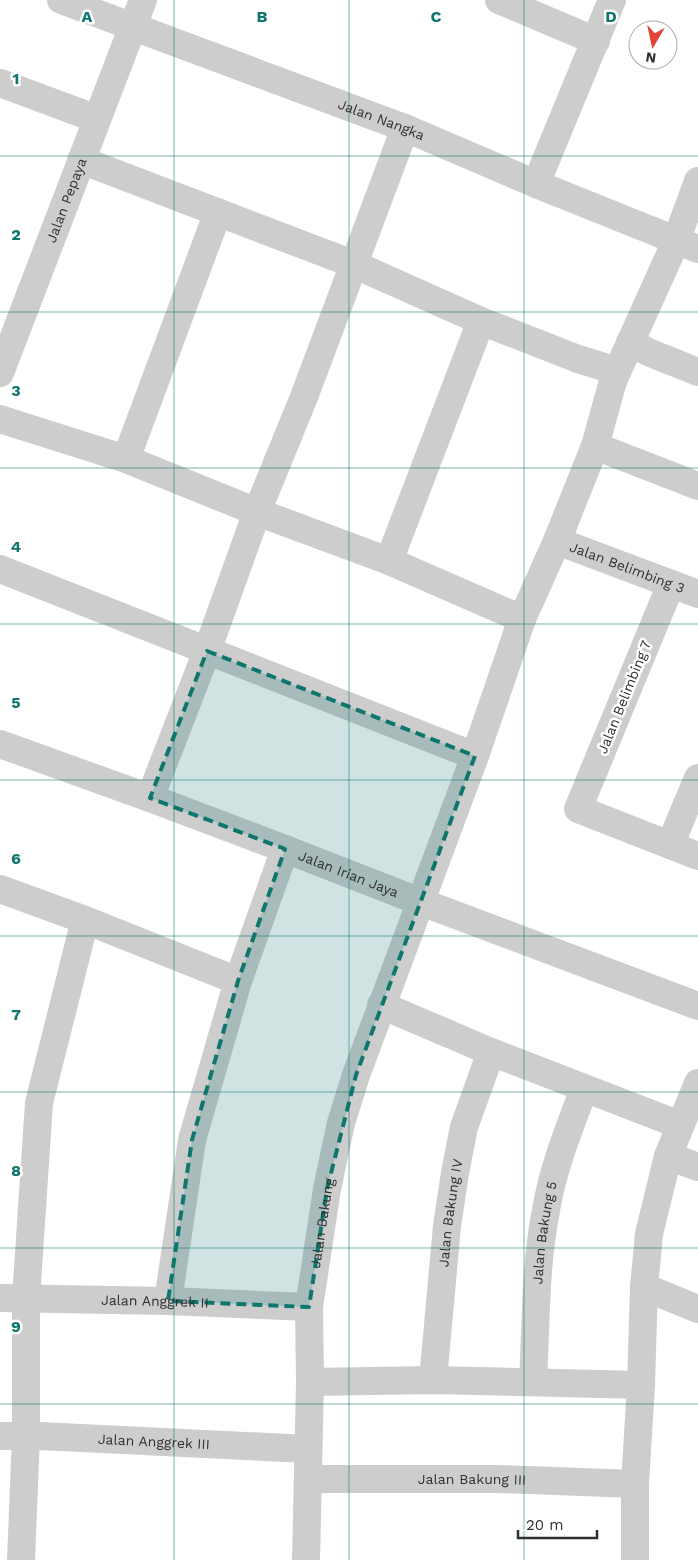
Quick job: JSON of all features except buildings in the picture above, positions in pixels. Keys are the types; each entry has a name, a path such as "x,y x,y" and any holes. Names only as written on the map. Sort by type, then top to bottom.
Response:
{"street":[{"name":"Jalan Nangka","path":"60,0 405,128 536,184 687,245"},
{"name":"Jalan Pepaya","path":"0,373 143,0"},
{"path":"498,0 596,41"},
{"path":"536,184 612,0"},
{"path":"0,83 97,119"},
{"path":"150,798 207,651 257,512 304,397 405,128"},
{"path":"81,160 353,264 481,321 578,359 617,371"},
{"name":"Jalan Bakung","path":"306,1560 310,1382 309,1307 327,1189 342,1123 356,1075 475,756 522,618 557,541 595,446 617,371 630,342 687,245 698,181"},
{"path":"126,459 218,212"},
{"path":"388,561 481,321"},
{"path":"630,342 648,352 698,372"},
{"path":"0,419 126,459 257,512 388,561 522,618"},
{"path":"595,446 698,486"},
{"name":"Jalan Belimbing 3","path":"557,541 698,594"},
{"path":"0,569 475,756"},
{"name":"Jalan Belimbing 7","path":"670,846 578,809 671,584"},
{"name":"Jalan Irian Jaya","path":"0,744 286,849 420,902 698,1006"},
{"path":"698,778 670,846 698,856"},
{"path":"168,1301 192,1140 238,982 286,849"},
{"path":"0,889 85,920 238,982"},
{"path":"21,1560 13,1436 13,1298 39,1103 85,920"},
{"path":"381,1005 491,1052 680,1125"},
{"name":"Jalan Bakung IV","path":"433,1380 447,1226 455,1173 464,1127 491,1052"},
{"path":"635,1560 635,1484 644,1287 649,1234 668,1156 698,1082"},
{"name":"Jalan Bakung 5","path":"533,1382 539,1258 545,1210 556,1165 584,1089"},
{"path":"668,1156 698,1167"},
{"path":"644,1287 698,1309"},
{"name":"Jalan Anggrek II","path":"13,1298 168,1301 309,1307"},
{"path":"310,1382 433,1380 641,1385"},
{"name":"Jalan Anggrek III","path":"13,1436 308,1449"},
{"name":"Jalan Bakung III","path":"308,1479 498,1479 635,1484"}],"highlighted area":[{"path":"207,651 475,756 356,1075 327,1189 309,1307 168,1301 192,1140 238,981 285,849 150,798"}]}
